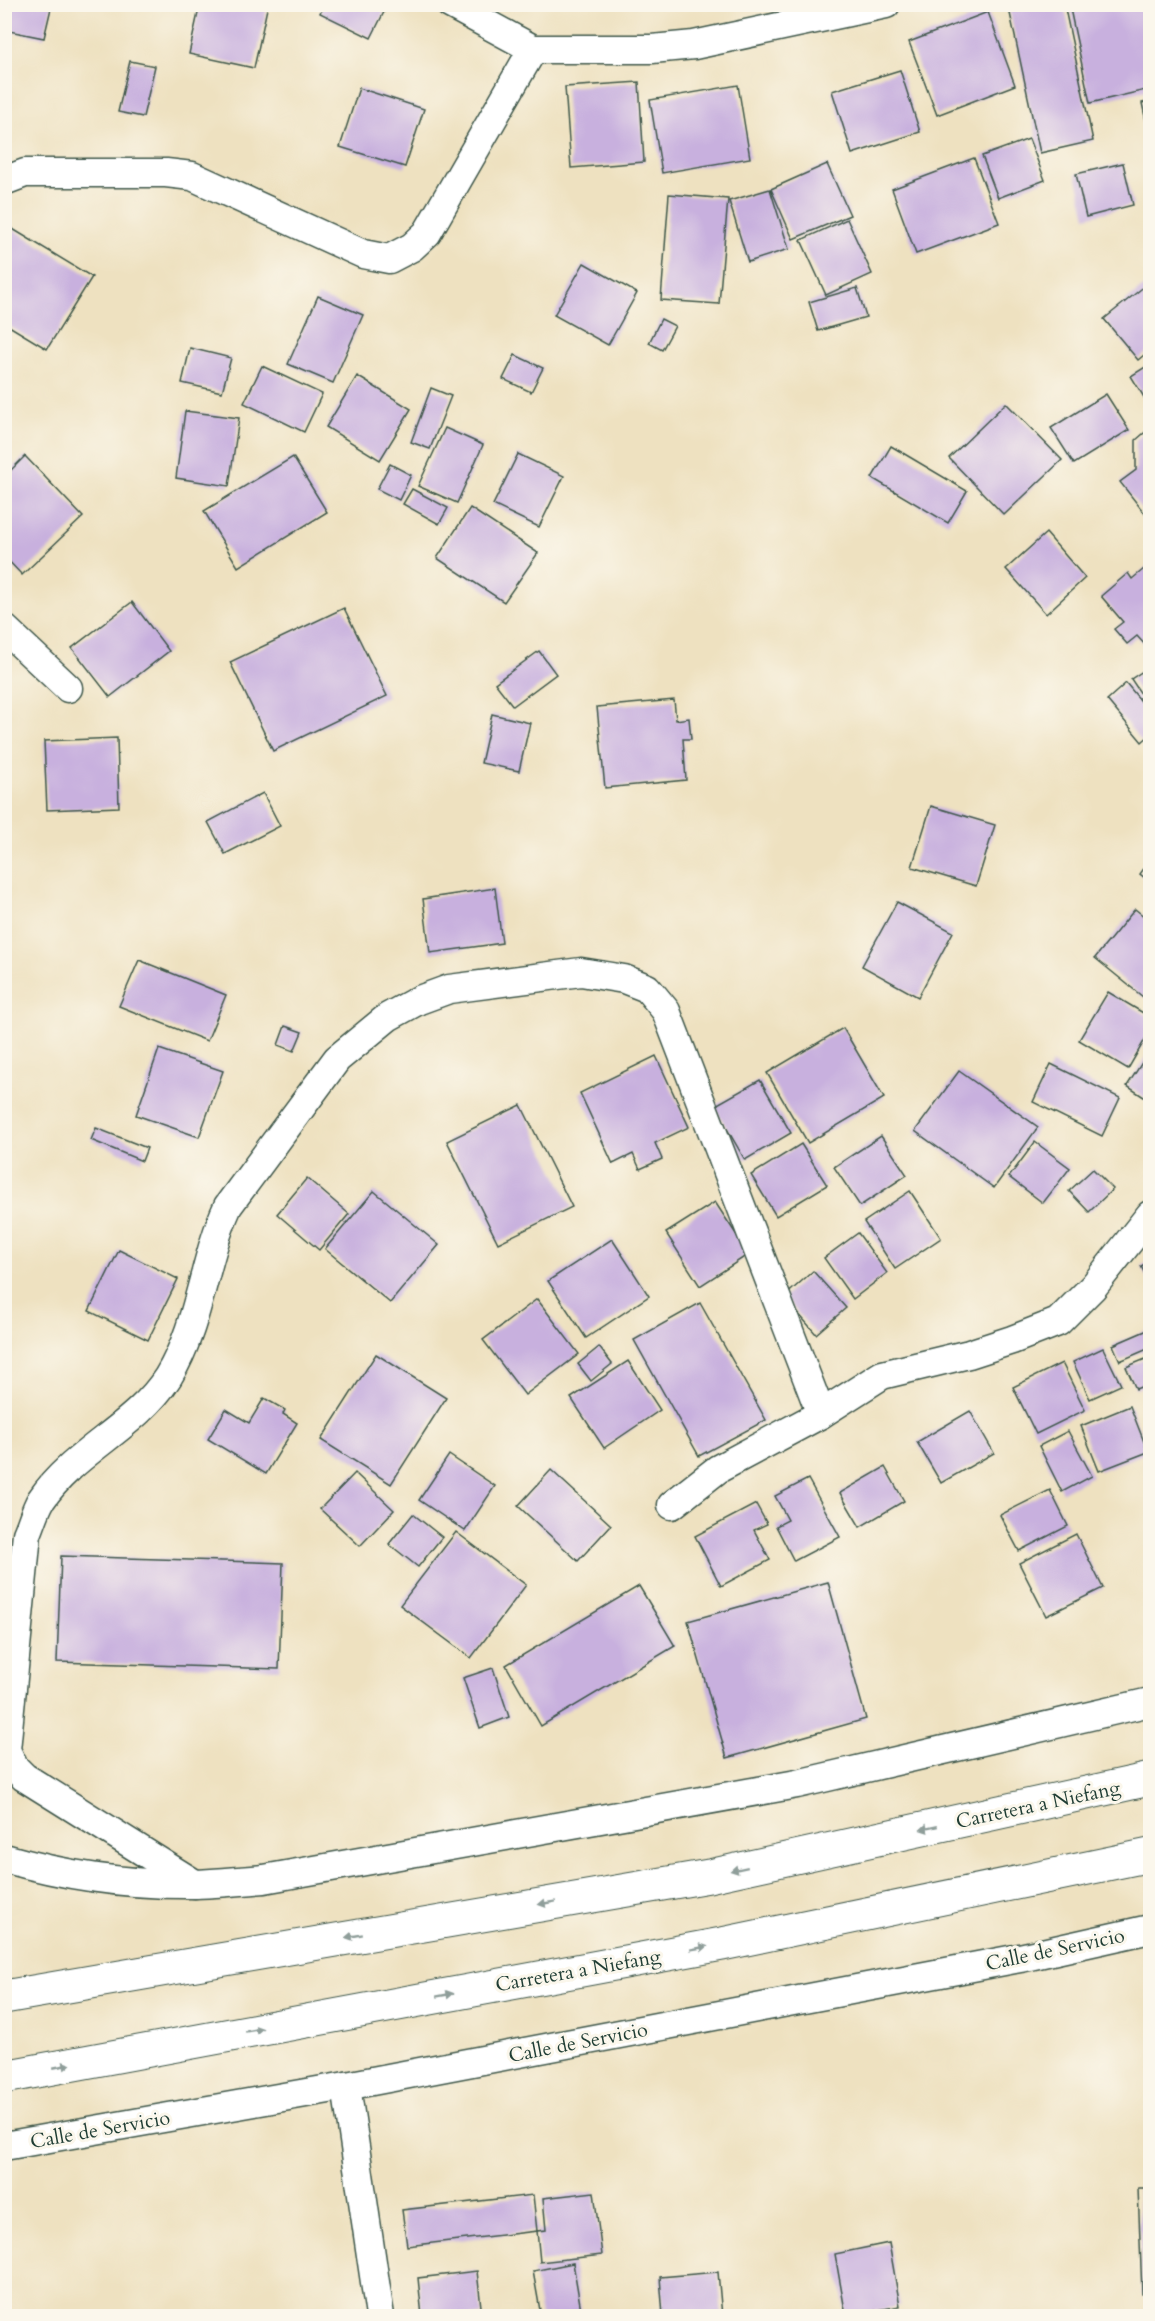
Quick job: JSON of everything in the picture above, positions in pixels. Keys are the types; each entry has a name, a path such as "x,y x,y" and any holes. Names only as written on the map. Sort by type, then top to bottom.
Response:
{"main road":[{"name":"Carretera a Niefang","path":"4,1996 710,1876 1150,1779"},
{"name":"Carretera a Niefang","path":"4,2077 711,1946 1150,1856"}],"street":[{"path":"450,4 533,49 675,48 885,4"},
{"path":"4,181 25,173 166,173 192,176 363,254 389,259 412,247 427,232 533,49"},
{"path":"4,628 68,688"},
{"path":"195,1884 24,1777 14,1767 6,1750 27,1534 40,1501 61,1477 148,1401 168,1377 187,1339 217,1229 228,1206 337,1059 388,1017 419,1000 449,989 581,972 624,979 647,988 666,1011 821,1414"},
{"path":"672,1505 718,1469 821,1414 882,1375 969,1354 1058,1322 1093,1287 1150,1215"},
{"path":"4,1858 46,1870 118,1880 195,1884 264,1879 797,1784 1150,1702"},
{"name":"Calle de Servicio","path":"4,2146 346,2086 1020,1958 1150,1929"},
{"path":"346,2086 380,2316"}],"building":[{"path":"4,4 52,4 44,38 4,30"},
{"path":"200,4 268,4 254,68 189,54"},
{"path":"324,4 388,4 371,38 320,13"},
{"path":"1008,4 1064,4 1093,141 1040,153"},
{"path":"1069,4 1150,4 1150,89 1090,103"},
{"path":"988,12 1015,85 937,115 909,42"},
{"path":"130,61 155,66 143,117 118,112"},
{"path":"900,70 920,132 852,154 832,91"},
{"path":"639,82 644,162 571,168 565,87"},
{"path":"738,85 750,158 662,173 650,100"},
{"path":"359,88 424,109 405,167 340,147"},
{"path":"1150,101 1150,139 1142,103"},
{"path":"1029,139 1045,180 998,198 982,156"},
{"path":"974,158 999,223 916,254 892,189"},
{"path":"1123,163 1133,205 1086,217 1076,174"},
{"path":"827,164 850,215 793,239 771,189"},
{"path":"770,189 789,249 748,262 729,201"},
{"path":"669,194 728,199 719,304 661,300"},
{"path":"847,219 872,274 826,295 801,240"},
{"path":"11,228 92,277 47,349 4,323 4,239"},
{"path":"584,263 637,293 608,345 554,315"},
{"path":"1146,285 1150,291 1150,350 1138,360 1104,319"},
{"path":"857,288 866,317 818,331 809,302"},
{"path":"318,296 363,315 333,383 288,364"},
{"path":"661,319 675,326 662,350 649,343"},
{"path":"190,348 231,358 222,392 182,383"},
{"path":"515,355 543,368 531,392 503,379"},
{"path":"1150,364 1150,407 1131,376"},
{"path":"262,366 322,394 304,432 244,403"},
{"path":"357,376 411,409 380,460 326,427"},
{"path":"431,388 451,396 430,449 411,442"},
{"path":"1106,394 1129,430 1074,464 1051,428"},
{"path":"1006,403 1062,460 1004,515 949,458"},
{"path":"185,411 239,418 229,486 176,478"},
{"path":"445,428 483,445 457,503 418,486"},
{"path":"1150,428 1150,520 1120,482 1136,470 1136,440"},
{"path":"891,446 967,491 948,523 872,478"},
{"path":"518,454 564,476 539,527 493,505"},
{"path":"25,456 83,517 22,575 5,557 5,476"},
{"path":"293,457 327,512 238,567 204,511"},
{"path":"390,464 411,475 399,500 377,489"},
{"path":"412,489 448,508 439,524 403,504"},
{"path":"470,508 538,553 504,602 437,558"},
{"path":"1046,533 1085,578 1046,614 1006,569"},
{"path":"1150,564 1150,644 1147,647 1137,636 1127,644 1114,629 1123,622 1101,596 1128,573 1132,579"},
{"path":"132,602 169,651 110,697 72,648"},
{"path":"344,608 387,696 273,751 230,662"},
{"path":"539,651 556,674 513,706 495,683"},
{"path":"1143,671 1150,681 1149,706 1131,679"},
{"path":"1126,683 1150,712 1150,735 1142,742 1107,700"},
{"path":"674,700 676,720 689,718 691,739 683,739 686,780 605,788 597,707"},
{"path":"492,714 530,723 519,771 481,763"},
{"path":"117,738 119,807 47,810 44,741"},
{"path":"263,793 280,826 225,854 208,822"},
{"path":"931,806 995,825 976,886 912,867"},
{"path":"1150,860 1150,882 1140,874"},
{"path":"495,888 502,943 430,953 423,899"},
{"path":"897,902 953,932 918,997 862,966"},
{"path":"1135,909 1150,921 1150,989 1143,997 1095,958"},
{"path":"139,960 226,995 207,1041 119,1006"},
{"path":"1108,992 1150,1017 1150,1031 1128,1069 1079,1040"},
{"path":"285,1026 302,1032 294,1051 278,1045"},
{"path":"843,1028 884,1098 808,1143 767,1073"},
{"path":"159,1049 223,1071 199,1137 136,1115"},
{"path":"1150,1050 1150,1101 1127,1086"},
{"path":"656,1056 689,1127 655,1143 662,1159 640,1169 633,1154 613,1164 580,1093"},
{"path":"1051,1064 1120,1098 1102,1136 1033,1102"},
{"path":"959,1071 1038,1127 994,1188 915,1131"},
{"path":"760,1080 791,1133 745,1160 714,1106"},
{"path":"521,1105 572,1207 498,1243 447,1141"},
{"path":"96,1128 147,1148 142,1161 91,1140"},
{"path":"881,1136 907,1175 860,1206 834,1167"},
{"path":"1035,1142 1070,1168 1043,1203 1009,1177"},
{"path":"801,1144 827,1185 776,1216 751,1175"},
{"path":"1093,1169 1113,1189 1089,1212 1069,1191"},
{"path":"307,1178 349,1214 319,1250 277,1214"},
{"path":"374,1191 439,1245 390,1303 325,1249"},
{"path":"910,1191 941,1238 895,1269 864,1222"},
{"path":"715,1202 749,1254 700,1286 666,1233"},
{"path":"858,1233 887,1273 853,1299 824,1258"},
{"path":"612,1239 649,1296 586,1338 548,1281"},
{"path":"119,1250 178,1279 148,1340 89,1311"},
{"path":"1150,1261 1150,1284 1141,1266"},
{"path":"813,1271 846,1308 816,1334 784,1297"},
{"path":"537,1299 579,1354 525,1395 483,1340"},
{"path":"700,1303 766,1420 699,1456 634,1340"},
{"path":"1150,1329 1150,1348 1120,1361 1113,1345"},
{"path":"599,1347 612,1364 591,1381 578,1364"},
{"path":"1103,1348 1121,1385 1090,1399 1073,1362"},
{"path":"376,1354 446,1398 391,1484 321,1440"},
{"path":"1150,1357 1150,1383 1136,1389 1126,1367"},
{"path":"628,1361 660,1410 604,1448 571,1398"},
{"path":"1062,1363 1085,1410 1036,1434 1013,1387"},
{"path":"264,1398 285,1410 283,1414 297,1423 266,1474 208,1439 226,1409 249,1423"},
{"path":"1130,1406 1148,1452 1099,1471 1081,1426"},
{"path":"970,1411 994,1453 941,1483 917,1442"},
{"path":"1068,1431 1092,1476 1062,1492 1039,1446"},
{"path":"449,1455 495,1486 465,1531 419,1500"},
{"path":"885,1467 904,1501 860,1527 840,1493"},
{"path":"551,1470 611,1525 578,1561 518,1506"},
{"path":"355,1473 394,1510 360,1546 320,1509"},
{"path":"808,1479 840,1537 794,1561 776,1526 788,1520 775,1496"},
{"path":"1050,1490 1068,1526 1019,1551 1000,1515"},
{"path":"756,1504 767,1524 754,1530 770,1560 721,1586 695,1536"},
{"path":"413,1514 442,1537 418,1567 389,1544"},
{"path":"456,1532 526,1585 471,1658 400,1605"},
{"path":"1076,1534 1103,1588 1046,1616 1019,1563"},
{"path":"61,1556 283,1563 279,1669 57,1662"},
{"path":"828,1582 866,1719 727,1758 688,1621"},
{"path":"639,1586 675,1646 541,1726 506,1665"},
{"path":"493,1668 509,1717 480,1728 463,1678"},
{"path":"1138,2188 1150,2188 1150,2293 1142,2294"},
{"path":"594,2192 602,2255 540,2262 537,2231 546,2230 543,2198"},
{"path":"533,2195 537,2231 407,2246 402,2210"},
{"path":"889,2243 900,2306 846,2316 835,2254"},
{"path":"573,2263 582,2316 541,2316 533,2271"},
{"path":"477,2271 482,2316 422,2316 418,2278"},
{"path":"718,2272 722,2316 663,2316 660,2277"}]}
